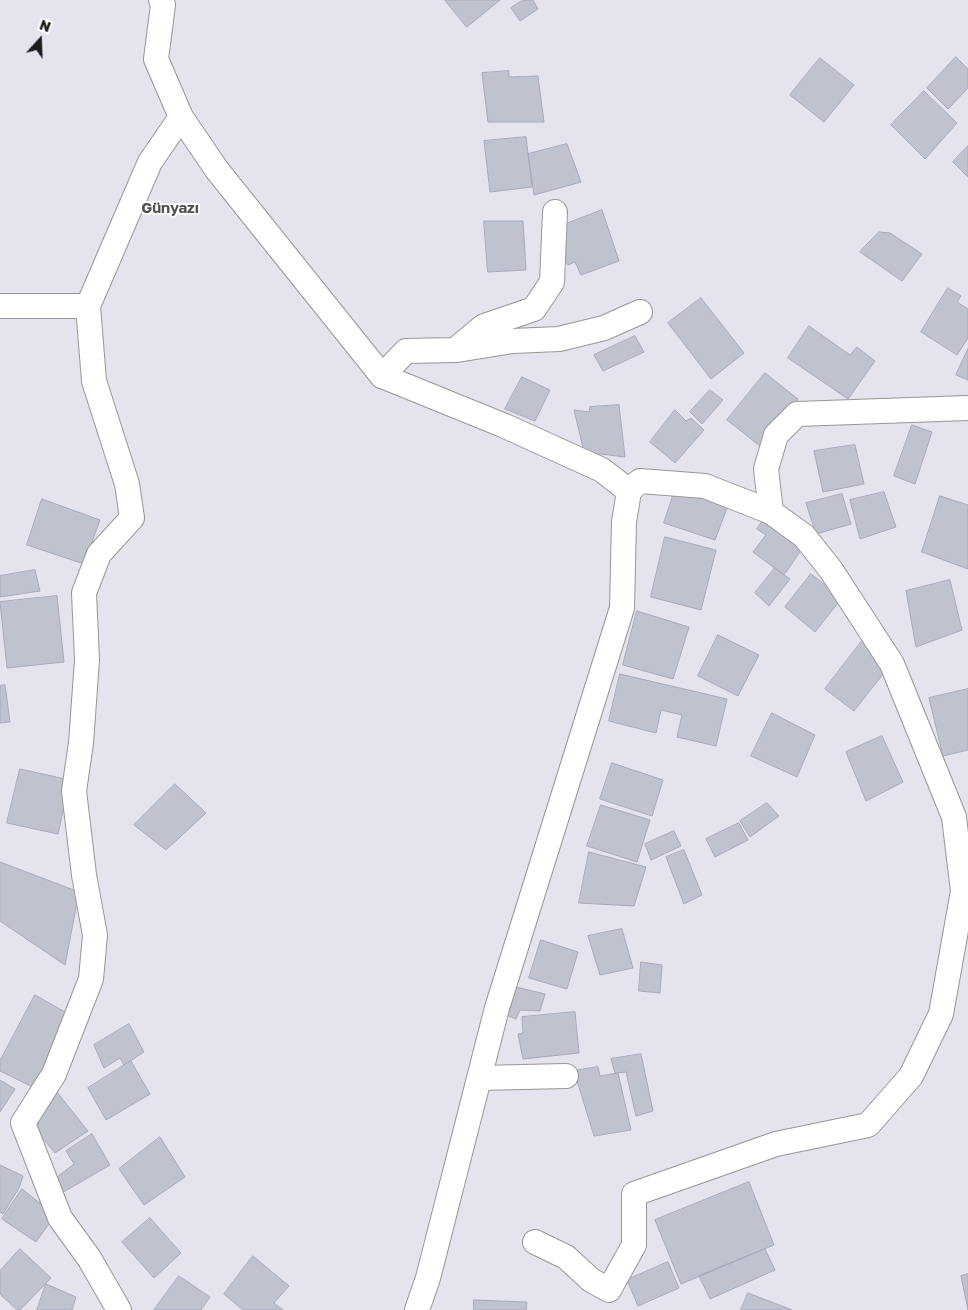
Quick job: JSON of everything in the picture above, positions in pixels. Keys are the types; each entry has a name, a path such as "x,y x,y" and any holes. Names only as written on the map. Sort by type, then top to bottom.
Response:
{"street":[{"path":"165,2 156,59 181,117 217,170 382,376 505,426 602,470 629,491"},
{"path":"118,1310 88,1258 60,1218 23,1123 54,1074 91,979 95,935 84,875 74,791 81,743 87,660 84,593 98,554 132,518 127,484 94,381 88,306 150,162 181,117"},
{"path":"455,350 484,326 534,309 552,282 555,212"},
{"path":"0,306 88,306"},
{"path":"382,376 406,351 455,350 513,341 559,339 604,328 640,312"},
{"path":"771,512 766,469 776,436 798,414 968,408"},
{"path":"417,1310 428,1278 497,1008 622,608 624,522 629,491 640,481 705,486 771,512 804,536 831,570 892,664 954,817 968,920"},
{"path":"535,1242 566,1257 591,1280 609,1290 634,1245 634,1194 776,1144 868,1125 911,1076 941,1014 963,891"},
{"path":"478,1078 566,1076"}],"building":[{"path":"445,0 500,0 467,27"},
{"path":"523,0 533,0 538,9 520,21 511,8"},
{"path":"956,57 968,69 968,88 948,109 927,88"},
{"path":"820,58 854,85 824,122 790,95"},
{"path":"509,71 509,77 538,76 544,122 488,122 482,73"},
{"path":"924,91 957,123 925,159 891,125"},
{"path":"526,137 532,187 490,192 484,141"},
{"path":"567,144 581,182 534,195 528,154"},
{"path":"968,146 968,177 953,162"},
{"path":"602,210 619,261 581,275 575,262 568,265 556,244 563,225"},
{"path":"484,221 523,221 526,270 488,272"},
{"path":"879,232 890,233 922,254 902,281 860,252"},
{"path":"948,288 961,296 957,302 968,309 968,338 957,355 921,332"},
{"path":"701,298 744,353 711,379 668,323"},
{"path":"809,326 850,355 857,347 875,361 848,399 788,358"},
{"path":"635,336 644,352 603,371 594,355"},
{"path":"968,349 968,380 956,375"},
{"path":"765,373 798,399 760,446 727,420"},
{"path":"522,377 550,390 535,421 505,409"},
{"path":"710,390 723,400 702,424 690,412"},
{"path":"619,405 625,457 584,452 574,410 589,412 590,407"},
{"path":"675,410 686,421 691,418 704,430 675,463 650,442"},
{"path":"912,425 932,432 915,484 894,476"},
{"path":"855,445 864,484 823,492 814,451"},
{"path":"676,487 729,503 715,540 664,523"},
{"path":"884,492 896,527 860,539 850,500"},
{"path":"842,494 851,524 816,534 806,503"},
{"path":"940,496 968,505 968,569 922,552"},
{"path":"42,499 100,520 84,564 27,545"},
{"path":"767,515 806,543 784,575 753,552 766,535 757,529"},
{"path":"665,537 716,550 701,610 651,597"},
{"path":"775,568 790,579 769,606 755,593"},
{"path":"35,570 40,591 0,597 0,576"},
{"path":"811,574 842,598 815,632 785,607"},
{"path":"950,580 962,630 916,647 906,591"},
{"path":"57,596 64,662 7,668 0,602"},
{"path":"637,611 689,627 673,679 623,665"},
{"path":"718,635 759,655 738,696 698,676"},
{"path":"865,637 887,669 854,711 825,689"},
{"path":"620,674 727,699 716,746 677,737 682,715 661,710 656,733 609,721"},
{"path":"5,685 10,722 0,723 0,686"},
{"path":"968,689 968,750 943,756 929,698"},
{"path":"772,713 815,735 797,777 751,756"},
{"path":"882,736 903,782 866,801 846,752"},
{"path":"612,763 663,780 652,816 600,799"},
{"path":"20,769 70,780 58,834 7,823"},
{"path":"175,784 206,813 166,850 134,825"},
{"path":"767,803 779,816 750,837 740,821"},
{"path":"601,805 650,820 637,862 587,846"},
{"path":"739,823 748,840 715,857 706,839"},
{"path":"674,831 681,846 651,860 645,844"},
{"path":"684,850 702,895 684,904 666,857"},
{"path":"589,852 646,867 634,906 579,903"},
{"path":"0,862 79,892 65,965 0,921"},
{"path":"622,929 633,968 600,975 588,936"},
{"path":"541,940 578,952 567,989 529,978"},
{"path":"641,962 662,965 660,993 639,991"},
{"path":"512,986 545,994 540,1011 520,1010 516,1019 503,1014"},
{"path":"35,995 74,1017 39,1090 0,1071 0,1061"},
{"path":"575,1012 579,1053 523,1059 518,1034 523,1033 522,1017"},
{"path":"129,1024 144,1052 124,1065 120,1058 104,1068 94,1045"},
{"path":"641,1054 653,1111 636,1116 626,1072 615,1073 611,1059"},
{"path":"131,1061 150,1094 106,1120 88,1088"},
{"path":"598,1067 600,1076 618,1073 631,1130 594,1136 574,1071"},
{"path":"0,1080 15,1089 0,1112"},
{"path":"56,1091 88,1131 55,1153 36,1130 43,1108"},
{"path":"92,1134 110,1165 60,1194 53,1180 74,1164 66,1151"},
{"path":"160,1137 185,1177 144,1205 119,1169"},
{"path":"0,1165 23,1176 19,1188 3,1214 0,1212"},
{"path":"749,1182 774,1245 681,1284 655,1220"},
{"path":"22,1189 55,1215 36,1242 2,1219"},
{"path":"150,1218 181,1253 154,1278 122,1242"},
{"path":"20,1249 51,1278 20,1310 17,1310 0,1294 0,1271"},
{"path":"765,1249 775,1270 710,1299 699,1276"},
{"path":"253,1256 289,1286 274,1303 283,1310 243,1310 224,1294"},
{"path":"668,1262 679,1288 638,1306 627,1280"},
{"path":"968,1274 968,1310 961,1276"},
{"path":"179,1276 210,1297 201,1310 154,1310"},
{"path":"46,1284 76,1297 72,1310 37,1310"},
{"path":"748,1293 792,1310 741,1310"},
{"path":"474,1300 527,1302 526,1310 474,1310"}],"district":[{"name":"Günyazı","path":"170,208"}]}
